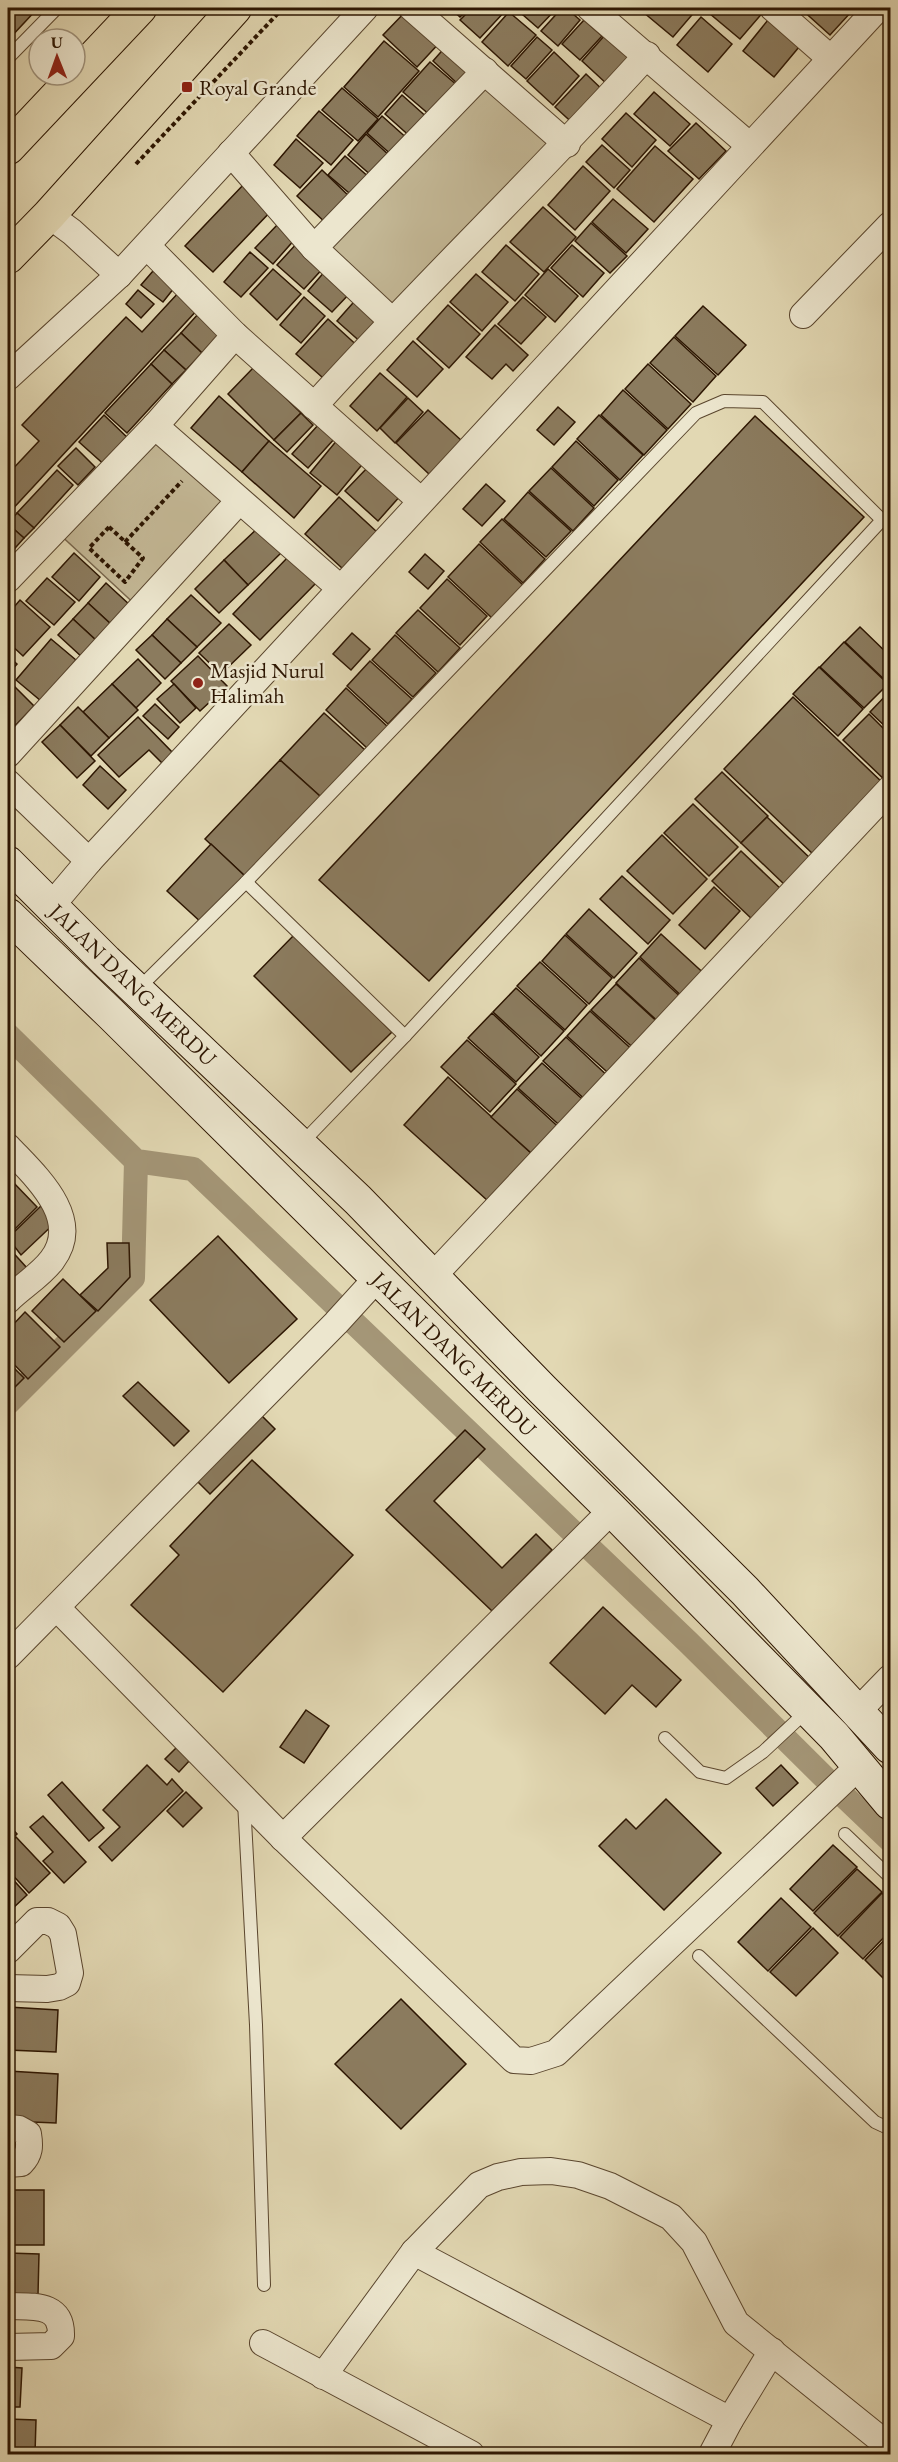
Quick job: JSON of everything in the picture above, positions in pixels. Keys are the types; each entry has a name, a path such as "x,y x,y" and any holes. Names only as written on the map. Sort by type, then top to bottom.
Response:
{"main road":[{"path":"8,148 140,8"},
{"path":"8,257 50,215 235,8"},
{"name":"JALAN DANG MERDU","path":"8,863 137,990 358,1200 585,1432 746,1591 858,1711 889,1740"},
{"name":"JALAN DANG MERDU","path":"8,915 612,1510 800,1718 834,1736 850,1774 891,1803"},
{"path":"558,1457 585,1432"}],"street":[{"path":"8,377 119,275 365,8"},
{"path":"412,8 567,144"},
{"path":"591,8 749,146"},
{"path":"773,8 830,58"},
{"path":"51,906 89,861 340,588 878,8"},
{"path":"314,406 391,320 567,144 647,55"},
{"path":"314,248 485,71"},
{"path":"231,153 314,248 391,320"},
{"path":"50,215 119,275"},
{"path":"803,315 891,225"},
{"path":"147,246 235,335 421,501"},
{"path":"8,579 155,426 235,335"},
{"path":"155,426 340,588"},
{"path":"8,754 239,501"},
{"path":"8,783 89,861"},
{"path":"432,1277 891,789"},
{"path":"8,1147 50,1193 60,1216 62,1240 52,1260 8,1300"},
{"path":"8,1656 336,1323 376,1278"},
{"path":"283,1838 580,1539 612,1510"},
{"path":"57,1608 283,1838 514,2060 531,2061 556,2053 850,1774"},
{"path":"858,1711 891,1678"},
{"path":"8,1950 37,1921 48,1921 58,1926 63,1934 70,1973 67,1983 59,1988 8,1988"},
{"path":"8,2128 19,2129 28,2134 29,2144 28,2156 21,2163 8,2164"},
{"path":"323,2376 414,2252 479,2185 498,2177 521,2172 551,2171 578,2175 610,2186 671,2217 694,2242 732,2317 744,2330 891,2447"},
{"path":"414,2252 730,2420"},
{"path":"8,2306 45,2307 56,2316 62,2326 61,2336 51,2346 8,2347"},
{"path":"263,2343 471,2454"},
{"path":"712,2454 772,2350"}],"lane":[{"path":"8,58 57,8"},
{"path":"137,990 246,882 696,413 724,401 763,402 886,524 300,1145"},
{"path":"246,882 405,1036"},
{"path":"665,1738 700,1772 726,1778 763,1752 800,1718"},
{"path":"244,1798 256,2025 264,2285"},
{"path":"845,1834 891,1877"},
{"path":"699,1956 875,2122 891,2129"}],"path":[{"path":"129,171 283,8"},
{"path":"125,542 197,464"},
{"path":"109,528 125,542 143,558 125,582 89,549 109,528"}],"shaded area":[{"path":"485,71 567,144 391,320 320,255"},
{"path":"155,426 239,501 140,609 55,530"}],"building":[{"path":"8,8 38,8 8,40"},
{"path":"450,8 470,8 460,17"},
{"path":"472,8 508,8 480,38 460,20"},
{"path":"515,8 557,8 538,28"},
{"path":"562,8 566,8 580,20 558,46 541,31"},
{"path":"647,8 697,9 673,37 643,12"},
{"path":"703,8 761,8 765,10 740,39"},
{"path":"800,8 850,8 853,10 830,35"},
{"path":"408,9 442,40 417,67 383,35"},
{"path":"509,12 536,35 508,66 482,42"},
{"path":"772,15 804,41 774,77 743,51"},
{"path":"701,17 732,44 708,72 677,45"},
{"path":"584,20 602,36 580,60 562,44"},
{"path":"605,35 631,59 608,85 582,61"},
{"path":"537,37 552,50 526,79 511,66"},
{"path":"384,41 419,71 378,117 344,87"},
{"path":"447,45 473,69 459,85 433,61"},
{"path":"554,52 579,76 553,105 527,81"},
{"path":"430,62 458,86 431,116 403,92"},
{"path":"586,74 608,95 578,128 555,107"},
{"path":"342,88 378,119 358,141 322,110"},
{"path":"654,92 690,124 670,146 634,114"},
{"path":"402,95 430,120 414,140 385,114"},
{"path":"319,111 353,140 331,165 297,136"},
{"path":"626,113 656,140 632,167 602,139"},
{"path":"382,116 410,141 395,158 367,133"},
{"path":"696,123 726,151 699,179 668,151"},
{"path":"366,134 391,157 373,177 348,155"},
{"path":"296,139 323,163 300,188 274,165"},
{"path":"602,145 630,170 614,188 586,162"},
{"path":"655,146 693,179 654,222 617,189"},
{"path":"345,156 371,179 355,198 328,175"},
{"path":"583,166 610,191 575,230 548,205"},
{"path":"322,170 352,199 328,225 297,196"},
{"path":"245,183 273,209 213,272 185,246"},
{"path":"613,199 648,229 626,253 592,222"},
{"path":"543,207 576,237 544,272 510,242"},
{"path":"279,223 296,238 273,264 255,248"},
{"path":"591,223 627,256 610,273 575,241"},
{"path":"299,241 326,265 304,289 277,265"},
{"path":"506,245 539,274 515,301 482,272"},
{"path":"572,245 604,273 583,297 551,268"},
{"path":"250,252 268,268 241,297 224,282"},
{"path":"273,269 301,294 277,320 250,294"},
{"path":"548,269 578,296 555,322 525,295"},
{"path":"326,270 351,292 332,312 308,291"},
{"path":"153,271 174,288 163,302 141,285"},
{"path":"476,274 508,302 482,331 450,302"},
{"path":"138,290 154,304 141,318 126,304"},
{"path":"180,291 199,308 8,514 8,474 39,441 22,425 126,317 142,332"},
{"path":"360,295 387,320 364,345 337,321"},
{"path":"304,297 325,316 301,343 280,325"},
{"path":"523,297 546,317 521,344 498,324"},
{"path":"448,305 480,334 449,368 417,339"},
{"path":"703,306 746,345 718,375 675,336"},
{"path":"199,313 220,333 202,353 181,333"},
{"path":"328,319 362,350 331,385 296,354"},
{"path":"495,325 528,355 513,371 506,364 492,379 466,357"},
{"path":"181,333 202,353 186,370 164,350"},
{"path":"674,337 716,376 693,402 650,363"},
{"path":"413,341 443,369 417,397 387,370"},
{"path":"164,350 186,370 172,384 151,364"},
{"path":"151,364 172,384 127,433 105,413"},
{"path":"648,364 691,404 668,429 625,389"},
{"path":"254,367 301,413 274,440 228,394"},
{"path":"380,373 407,397 377,431 350,406"},
{"path":"623,390 667,430 644,455 601,415"},
{"path":"219,396 269,441 242,472 191,428"},
{"path":"408,398 423,412 395,443 380,428"},
{"path":"558,407 575,422 554,445 537,430"},
{"path":"428,410 462,441 430,475 396,443"},
{"path":"301,413 313,425 287,452 274,440"},
{"path":"104,415 132,442 108,468 79,442"},
{"path":"599,415 643,455 620,480 577,439"},
{"path":"755,416 864,517 429,981 319,880"},
{"path":"319,424 335,438 308,468 292,454"},
{"path":"338,439 365,461 337,495 310,473"},
{"path":"269,441 321,486 294,518 242,472"},
{"path":"576,441 618,480 594,506 552,467"},
{"path":"76,448 95,467 78,485 58,466"},
{"path":"369,466 401,495 378,521 345,491"},
{"path":"551,468 594,508 573,531 529,491"},
{"path":"57,470 73,485 34,528 17,513"},
{"path":"486,484 505,501 482,526 463,509"},
{"path":"528,492 571,531 546,557 504,519"},
{"path":"339,497 377,532 343,569 305,534"},
{"path":"17,513 34,528 24,538 8,524"},
{"path":"502,519 545,559 523,583 480,542"},
{"path":"8,524 24,538 8,556"},
{"path":"259,527 283,551 248,585 224,560"},
{"path":"479,544 523,585 492,618 448,577"},
{"path":"74,553 100,577 79,601 52,577"},
{"path":"425,554 444,571 428,589 409,572"},
{"path":"289,556 317,582 260,640 233,614"},
{"path":"224,560 248,585 219,613 195,589"},
{"path":"47,578 75,602 54,625 26,601"},
{"path":"447,579 487,616 460,645 420,608"},
{"path":"106,583 131,606 113,626 88,603"},
{"path":"191,595 221,623 197,647 167,619"},
{"path":"20,600 50,627 23,656 8,642 8,614"},
{"path":"88,603 113,626 98,642 73,619"},
{"path":"418,610 460,648 438,672 396,633"},
{"path":"73,619 98,642 83,658 58,635"},
{"path":"167,619 197,647 181,663 152,635"},
{"path":"229,624 251,645 221,674 199,653"},
{"path":"860,627 890,656 890,681 888,683 845,642"},
{"path":"352,633 370,649 351,670 333,654"},
{"path":"152,635 181,663 165,679 136,650"},
{"path":"395,635 436,673 413,697 372,660"},
{"path":"51,639 76,660 41,701 16,680"},
{"path":"844,642 888,684 864,708 820,667"},
{"path":"8,656 17,664 8,674"},
{"name":"Masjid Nurul Halimah","path":"198,656 227,686 200,711 171,681"},
{"path":"138,659 161,683 136,708 112,684"},
{"path":"370,661 412,699 388,724 347,686"},
{"path":"819,667 863,709 838,736 793,694"},
{"path":"12,684 34,706 13,728 8,722 8,689"},
{"path":"112,684 138,710 109,738 83,712"},
{"path":"174,684 196,708 180,723 157,699"},
{"path":"346,688 388,727 367,748 326,710"},
{"path":"890,691 890,731 870,712"},
{"path":"793,697 885,785 815,856 724,769"},
{"path":"155,704 179,727 168,739 143,716"},
{"path":"78,707 109,738 91,756 60,725"},
{"path":"324,713 365,750 321,797 280,760"},
{"path":"869,714 890,735 890,778 887,782 843,740"},
{"path":"138,717 173,753 162,763 149,750 119,777 98,755"},
{"path":"60,725 95,761 77,778 42,742"},
{"path":"280,760 321,797 246,877 205,839"},
{"path":"100,766 126,790 108,809 83,785"},
{"path":"722,772 768,816 741,843 695,799"},
{"path":"693,804 738,847 709,876 664,833"},
{"path":"767,817 812,860 786,886 741,843"},
{"path":"662,835 707,879 673,914 627,871"},
{"path":"211,844 246,877 203,924 167,891"},
{"path":"741,851 783,891 754,921 712,881"},
{"path":"622,876 670,920 648,944 600,899"},
{"path":"714,887 740,911 705,949 679,925"},
{"path":"589,909 637,953 614,978 566,934"},
{"path":"661,934 710,979 688,1002 640,957"},
{"path":"294,935 392,1032 351,1072 254,976"},
{"path":"565,935 612,978 589,1004 542,961"},
{"path":"639,958 687,1003 664,1027 616,983"},
{"path":"540,962 587,1005 565,1030 517,986"},
{"path":"616,984 663,1027 639,1053 591,1010"},
{"path":"516,988 564,1031 541,1056 493,1012"},
{"path":"590,1011 638,1055 615,1079 567,1036"},
{"path":"492,1013 539,1057 516,1082 468,1038"},
{"path":"566,1037 613,1081 591,1105 543,1061"},
{"path":"467,1040 516,1084 490,1112 441,1067"},
{"path":"542,1063 590,1106 566,1131 518,1088"},
{"path":"448,1077 532,1154 488,1201 404,1125"},
{"path":"517,1089 565,1133 540,1161 491,1117"},
{"path":"8,1161 18,1171 8,1181"},
{"path":"11,1180 37,1207 8,1236 8,1184"},
{"path":"44,1203 59,1219 21,1255 8,1238"},
{"path":"218,1236 297,1319 229,1383 150,1300"},
{"path":"107,1243 129,1243 130,1277 98,1311 80,1295 108,1268"},
{"path":"8,1247 27,1268 10,1283 8,1281"},
{"path":"63,1279 96,1311 64,1342 32,1311"},
{"path":"25,1312 60,1347 28,1379 8,1358 8,1330"},
{"path":"8,1362 24,1378 8,1394"},
{"path":"138,1382 189,1431 174,1446 123,1396"},
{"path":"257,1411 275,1429 210,1494 192,1476"},
{"path":"465,1430 485,1449 434,1501 502,1568 536,1534 552,1550 492,1611 386,1510"},
{"path":"252,1460 353,1555 223,1692 131,1605 179,1555 170,1546"},
{"path":"603,1607 681,1680 656,1707 632,1685 605,1714 550,1663"},
{"path":"306,1710 329,1726 304,1763 280,1747"},
{"path":"177,1747 190,1760 179,1772 165,1759"},
{"path":"147,1765 167,1785 172,1779 183,1791 112,1861 99,1847 120,1827 103,1810"},
{"path":"781,1765 798,1783 773,1806 756,1788"},
{"path":"62,1782 104,1828 89,1841 48,1795"},
{"path":"186,1792 202,1808 183,1827 167,1811"},
{"path":"666,1799 721,1853 664,1910 599,1846 626,1819 636,1829"},
{"path":"43,1816 86,1862 64,1883 43,1861 53,1852 30,1827"},
{"path":"8,1824 17,1834 8,1843"},
{"path":"16,1837 50,1873 29,1893 8,1870 8,1845"},
{"path":"833,1845 857,1867 813,1911 790,1889"},
{"path":"857,1869 882,1892 838,1936 814,1913"},
{"path":"8,1874 27,1895 11,1910 8,1907"},
{"path":"882,1893 890,1901 890,1931 863,1959 840,1937"},
{"path":"781,1898 811,1927 768,1971 738,1942"},
{"path":"813,1928 838,1953 796,1996 770,1972"},
{"path":"890,1934 890,1985 865,1960"},
{"path":"401,1999 466,2064 401,2129 335,2064"},
{"path":"8,2007 58,2010 56,2052 8,2050"},
{"path":"8,2071 58,2074 56,2123 8,2121"},
{"path":"8,2190 44,2190 44,2245 8,2245"},
{"path":"8,2253 39,2254 38,2295 8,2295"},
{"path":"8,2367 22,2368 20,2407 8,2407"},
{"path":"8,2419 36,2420 35,2454 8,2454"}],"waterway":[{"path":"8,1035 136,1161 193,1169 688,1642 890,1840"},
{"path":"8,1403 133,1278 136,1161"}],"place":[{"name":"Royal Grande","path":"187,87"},
{"name":"Masjid Nurul Halimah","path":"198,683"}]}
